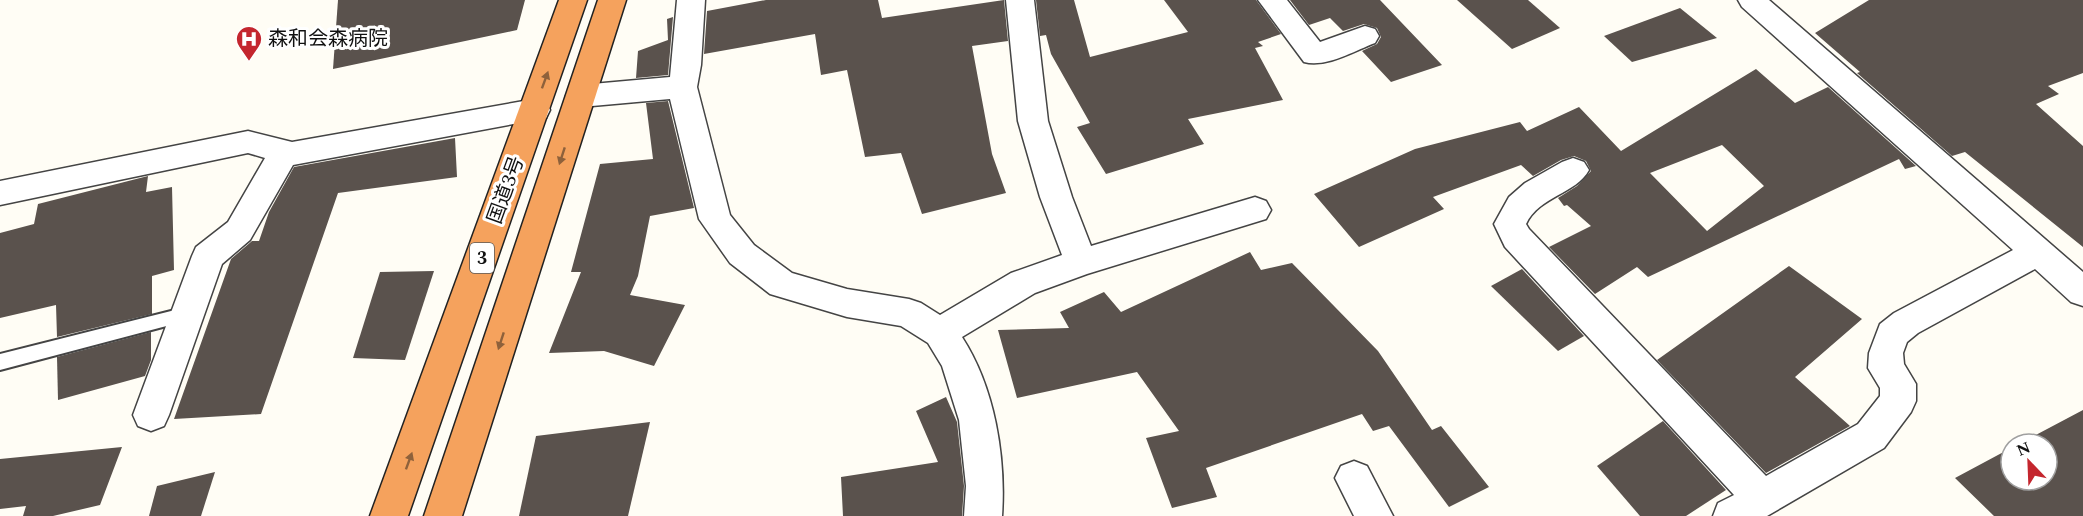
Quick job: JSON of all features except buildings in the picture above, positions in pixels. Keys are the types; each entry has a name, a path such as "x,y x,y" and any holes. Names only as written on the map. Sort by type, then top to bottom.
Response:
{"highway":[{"name":"国道3号","path":"389,516 573,0"},
{"name":"3","path":"443,516 612,0"}],"street":[{"path":"691,0 687,65 682,87 715,219 742,254 782,284 847,303 909,313 940,333 958,361 977,420 985,486 983,516"},
{"path":"1020,0 1033,122 1056,197 1081,262"},
{"path":"1272,0 1314,55 1365,36"},
{"path":"1752,0 2083,292"},
{"path":"581,96 682,87"},
{"path":"0,194 248,142 292,154 535,110"},
{"path":"151,415 207,256 239,231 285,152"},
{"path":"1573,170 1527,199 1514,212 1510,224 1517,238 1762,498"},
{"path":"940,333 1023,283 1081,262 1255,210"},
{"path":"1732,516 1871,436 1898,401 1898,384 1886,368 1886,353 1892,334 1906,323 2038,252"},
{"path":"1354,478 1374,516"}],"lane":[{"path":"0,362 187,314"}],"place":[{"name":"森和会森病院","path":"249,62"}]}
